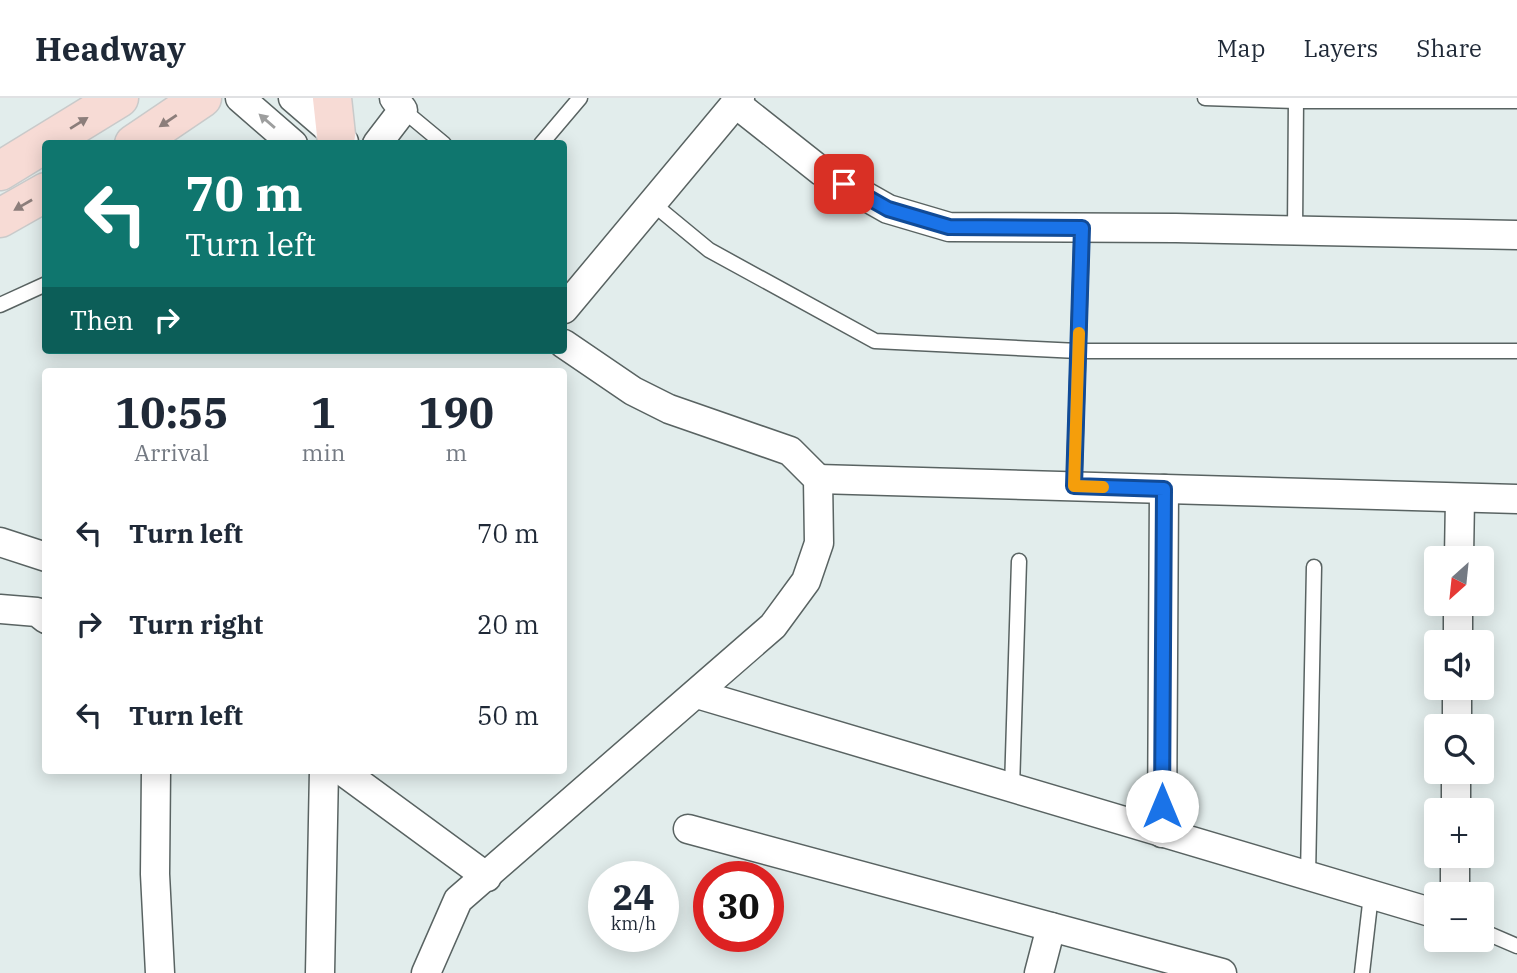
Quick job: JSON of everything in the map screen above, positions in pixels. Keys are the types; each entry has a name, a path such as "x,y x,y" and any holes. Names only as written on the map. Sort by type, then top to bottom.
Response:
{"main road":[{"path":"51,140 119,98"},
{"path":"140,140 202,98"},
{"path":"0,171 42,145"},
{"path":"0,218 42,194"}],"street":[{"path":"240,98 288,140"},
{"path":"293,98 338,125"},
{"path":"567,305 738,101 821,171 888,209 949,227 1517,236"},
{"path":"379,140 398,104"},
{"path":"567,346 633,391 669,410 790,451 818,479 1517,499"},
{"path":"426,973 458,900 772,626 806,581 819,543 818,479"},
{"path":"1162,832 1164,489"},
{"path":"1459,546 1460,498"},
{"path":"0,542 42,556"},
{"path":"0,609 37,612 42,616"},
{"path":"697,694 1424,910"},
{"path":"156,774 155,874 160,973"},
{"path":"320,973 324,774"},
{"path":"346,774 487,877"},
{"path":"688,829 1222,973"},
{"path":"1039,973 1051,927"}],"lane":[{"path":"544,140 580,98"},
{"path":"1205,98 1517,101"},
{"path":"1295,231 1296,99"},
{"path":"398,104 439,140"},
{"path":"652,203 709,250 875,341 1078,351 1517,351"},
{"path":"1074,486 1082,228"},
{"path":"0,305 42,286"},
{"path":"1012,788 1019,561"},
{"path":"1308,876 1314,567"},
{"path":"1363,973 1371,895"},
{"path":"1494,936 1517,946"}],"slow traffic":[{"path":"1079,333 1074,486 1103,487"}],"route":[{"path":"844,184 888,209 949,227 1082,228 1074,486 1164,489 1162,806"}]}
